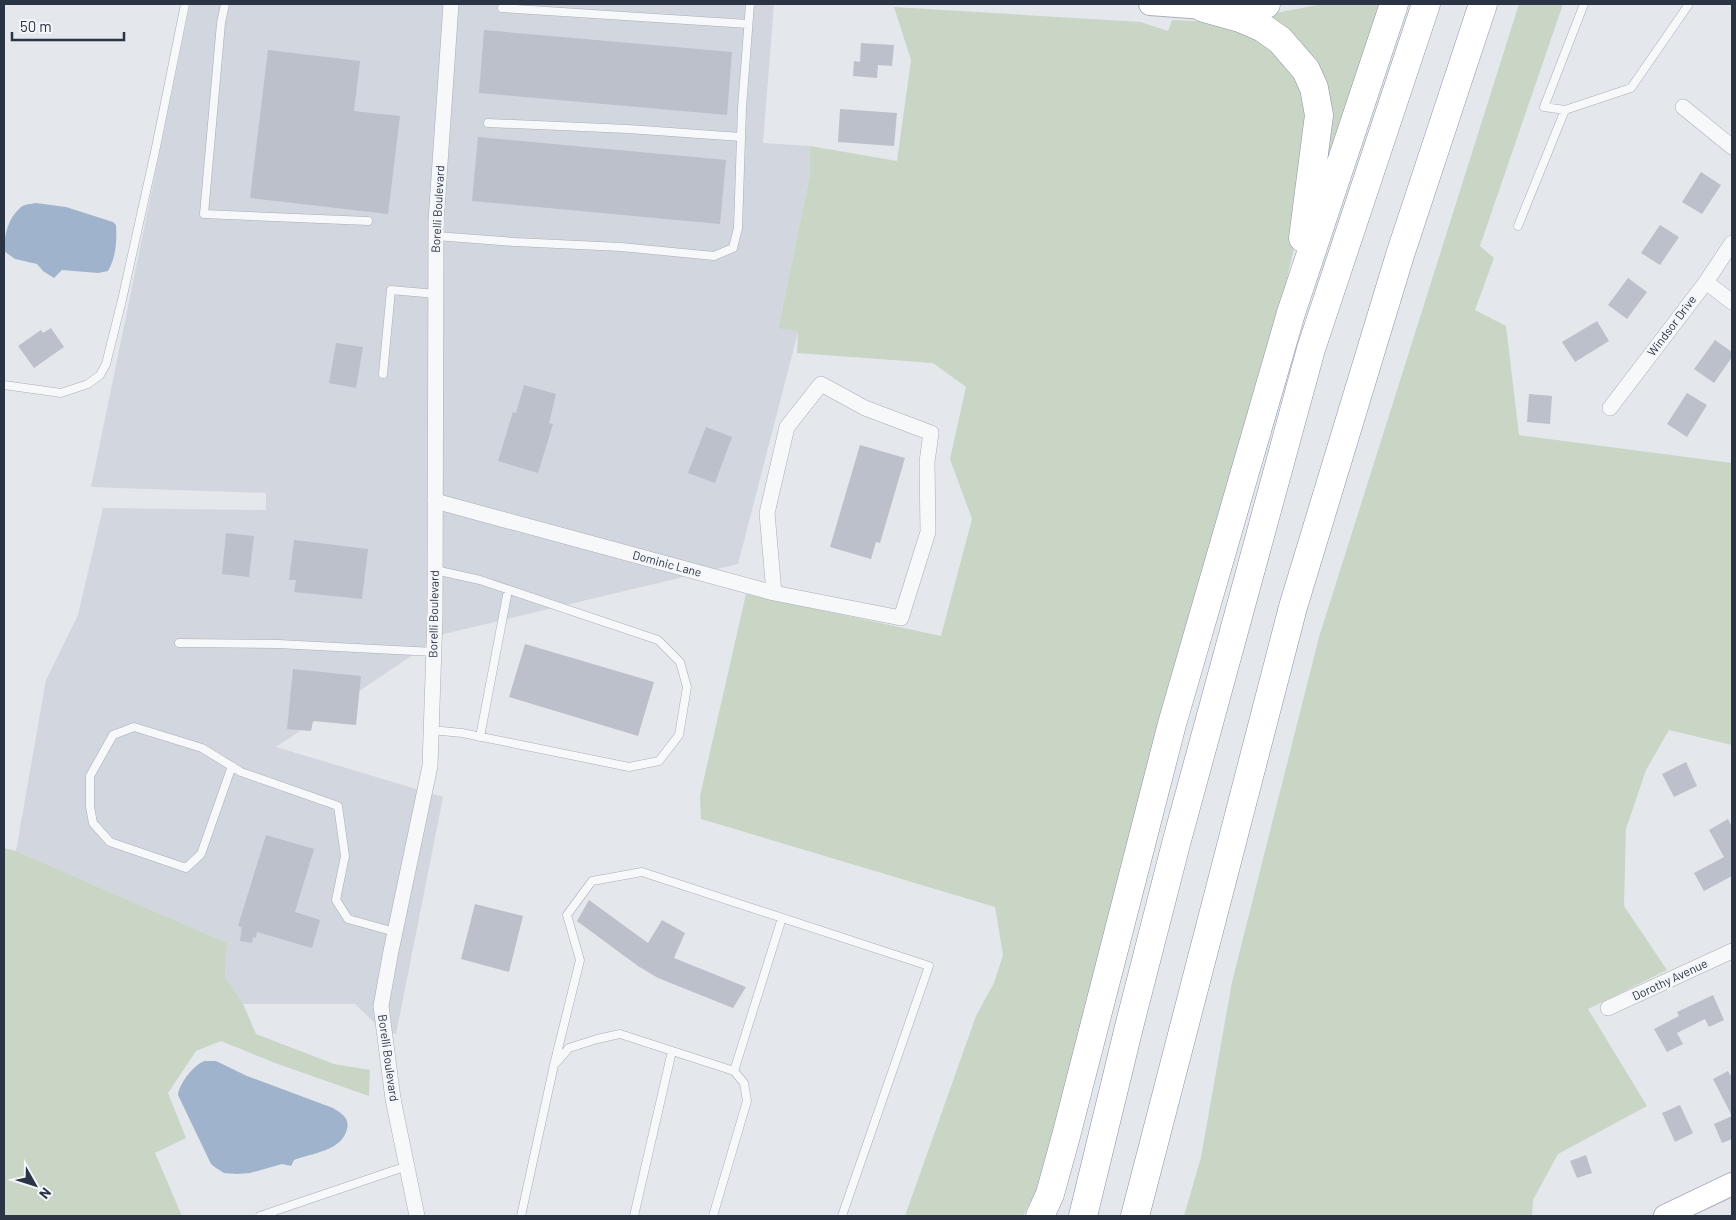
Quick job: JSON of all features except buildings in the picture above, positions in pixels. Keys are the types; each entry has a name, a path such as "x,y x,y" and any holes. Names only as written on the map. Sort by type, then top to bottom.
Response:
{"highway":[{"path":"1204,8 1230,4 1266,4"},
{"path":"1040,1216 1050,1194 1066,1136 1172,724 1291,313 1394,4"},
{"path":"1083,1216 1177,840 1311,349 1426,4"},
{"path":"1135,1216 1293,607 1400,255 1483,4"},
{"path":"1204,8 1240,18 1263,28 1280,40 1306,70 1314,88 1319,115 1317,140 1291,313"},
{"path":"1150,1216 1184,1076 1299,648 1293,607"}],"main road":[{"path":"1150,4 1204,8"},
{"path":"1665,1216 1732,1184"}],"street":[{"name":"Borelli Boulevard","path":"417,1216 394,1099 382,1006 395,932 430,766 435,570 436,236 451,4"},
{"path":"1683,107 1732,147"},
{"name":"Windsor Drive","path":"1610,408 1706,282 1732,243"},
{"path":"1706,282 1732,302"},
{"name":"Dominic Lane","path":"435,501 774,593 901,618 928,532 927,462 930,432 865,408 821,384 787,427 767,513 774,593"},
{"name":"Dorothy Avenue","path":"1608,1008 1732,951"}],"lane":[{"path":"4,385 62,393 88,384 100,375 106,364 156,147 185,4"},
{"path":"225,4 221,23 204,214 368,222"},
{"path":"436,236 621,247 714,256 733,248 738,228 741,137 750,4"},
{"path":"1584,4 1544,107 1565,110 1631,88 1689,4"},
{"path":"502,8 748,24"},
{"path":"1518,226 1565,110"},
{"path":"488,123 628,129 741,137"},
{"path":"383,374 391,290 436,294"},
{"path":"431,730 480,737 629,767 659,761 679,735 688,687 680,662 658,640 480,580 435,570"},
{"path":"480,737 508,590"},
{"path":"178,643 278,644 434,652"},
{"path":"232,766 201,854 186,868 110,842 93,822 90,807 90,776 113,735 134,727 202,748 232,766 241,772 338,806 345,856 336,900 348,919 395,932"},
{"path":"521,1216 554,1065 580,960 567,915 592,881 642,872 929,966 842,1216"},
{"path":"734,1071 782,918"},
{"path":"554,1065 569,1048 620,1034 734,1071 744,1083 747,1101 713,1216"},
{"path":"634,1216 672,1051"},
{"path":"260,1216 407,1166"}],"shaded area":[{"path":"190,4 774,4 763,143 810,146 810,175 778,327 798,332 738,564 444,634 276,747 443,797 396,1034 381,1029 355,1004 243,1004 225,976 227,943 16,851 46,680 78,615 103,508 266,510 266,493 91,487"}],"green space":[{"path":"1323,4 1379,4 1327,172 1315,61 1264,15"},
{"path":"1519,4 1563,4 1480,246 1494,258 1475,310 1506,326 1519,435 1732,463 1732,745 1669,730 1646,770 1626,829 1624,906 1667,970 1588,1009 1647,1106 1558,1154 1533,1200 1532,1216 1184,1216 1201,1157 1232,982 1319,637"},
{"path":"894,7 1141,22 1168,31 1172,20 1223,22 1267,38 1303,87 1311,118 1302,213 1272,344 1048,1167 1023,1216 905,1216 976,1016 994,983 1003,955 995,907 701,819 700,796 746,594 941,636 972,519 950,459 966,387 933,363 797,353 798,332 778,328 810,175 810,146 897,161 911,60"},
{"path":"4,848 16,851 227,943 225,976 243,1004 256,1034 334,1064 370,1070 369,1096 275,1063 221,1041 196,1051 168,1093 186,1138 155,1153 182,1216 4,1216"}],"water":[{"path":"36,203 66,207 113,222 116,225 116,243 113,260 108,271 98,273 62,270 54,278 43,271 37,264 15,259 4,251 6,233 13,216 23,206"},
{"path":"205,1061 216,1061 247,1076 333,1108 346,1119 348,1125 344,1136 333,1147 294,1160 291,1166 282,1164 250,1173 224,1173 211,1164 178,1095 181,1085 188,1075 196,1066"}]}
